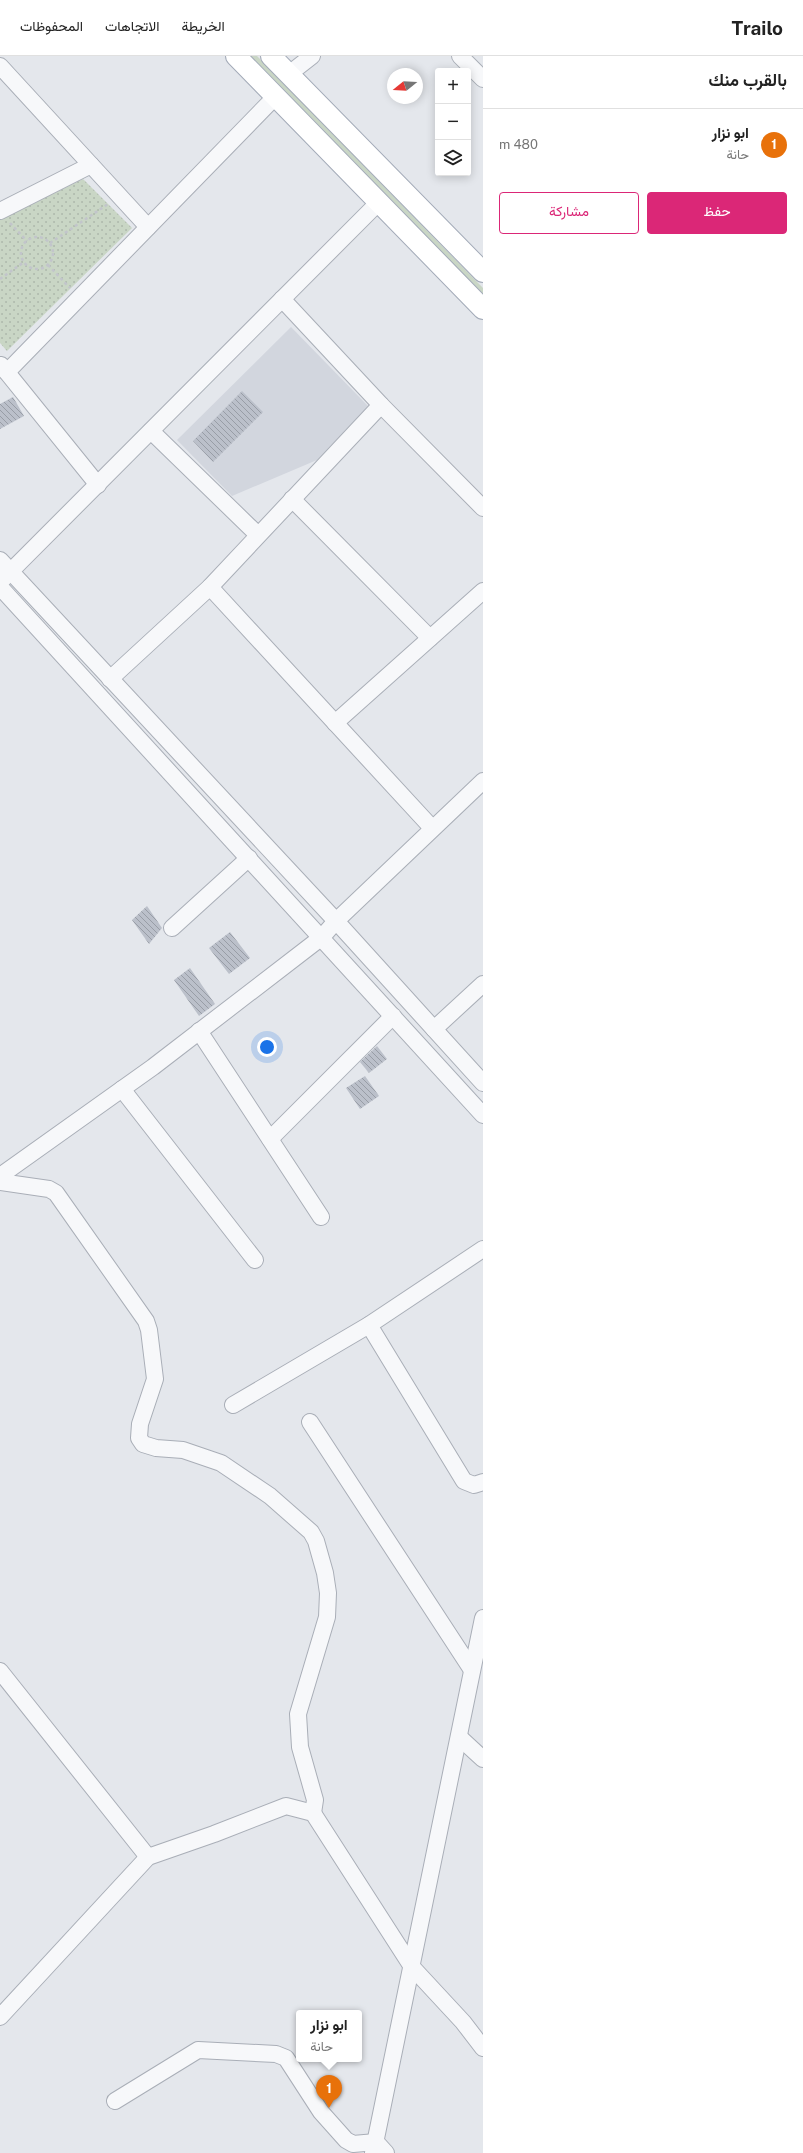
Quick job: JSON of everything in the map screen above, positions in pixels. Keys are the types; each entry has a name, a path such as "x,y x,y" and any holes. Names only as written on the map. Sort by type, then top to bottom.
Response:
{"main road":[{"path":"236,56 483,309"},
{"path":"271,56 483,272"}],"street":[{"path":"289,74 312,56"},
{"path":"460,56 483,79"},
{"path":"0,66 148,228"},
{"path":"98,485 3,368 148,228 276,96"},
{"path":"2,214 91,165"},
{"path":"6,577 379,202"},
{"path":"282,299 381,404 483,508"},
{"path":"110,679 210,587 381,404"},
{"path":"151,431 258,535"},
{"path":"292,500 430,638"},
{"path":"0,560 6,577 110,679 336,921 483,1083"},
{"path":"0,587 322,937 483,1115"},
{"path":"210,587 432,828"},
{"path":"335,723 483,591"},
{"path":"0,1176 122,1089 322,937 336,921 483,781"},
{"path":"172,928 249,858"},
{"path":"434,1029 483,984"},
{"path":"270,1139 393,1016"},
{"path":"199,1031 321,1217"},
{"path":"122,1089 255,1260"},
{"path":"0,1182 49,1189 56,1193 146,1321 149,1330 155,1379 140,1424 139,1438 144,1444 156,1448 183,1450 221,1463 270,1496 311,1532 316,1541 325,1573 328,1593 327,1617 298,1714 300,1746 315,1800 313,1813 412,1967 464,2022 483,2048"},
{"path":"233,1405 369,1325 483,1249"},
{"path":"369,1325 464,1481 474,1485 483,1482"},
{"path":"310,1422 472,1670"},
{"path":"114,2101 198,2050 276,2054 286,2058 321,2112 346,2140 353,2144 379,2149 412,1967 472,1670 481,1643 483,1618"},
{"path":"0,1671 148,1857"},
{"path":"459,1738 483,1759"},
{"path":"0,2017 148,1857 214,1834 286,1806 313,1813"}],"path":[{"path":"50,243 108,204"},
{"path":"2,214 27,241"},
{"path":"41,237 50,243 54,253 48,265 37,269 28,266 24,262 21,252 27,241 41,237"},
{"path":"0,279 24,262"},
{"path":"48,265 70,288"}],"shaded area":[{"path":"291,327 368,406 317,460 232,496 177,440"}],"green space":[{"path":"246,56 257,56 483,288 483,297"},
{"path":"83,179 132,228 7,351 0,343 0,220"}],"building":[{"path":"242,391 263,412 213,462 193,441"},
{"path":"13,397 24,416 0,429 0,404"},
{"path":"147,906 162,928 149,944 132,920"},
{"path":"230,932 250,958 229,974 209,948"},
{"path":"190,968 215,1004 199,1016 174,980"},
{"path":"377,1046 387,1059 369,1073 360,1062"},
{"path":"365,1076 379,1096 360,1109 346,1088"}],"place":[{"name":"ابو نزار","path":"329,2108"}]}
